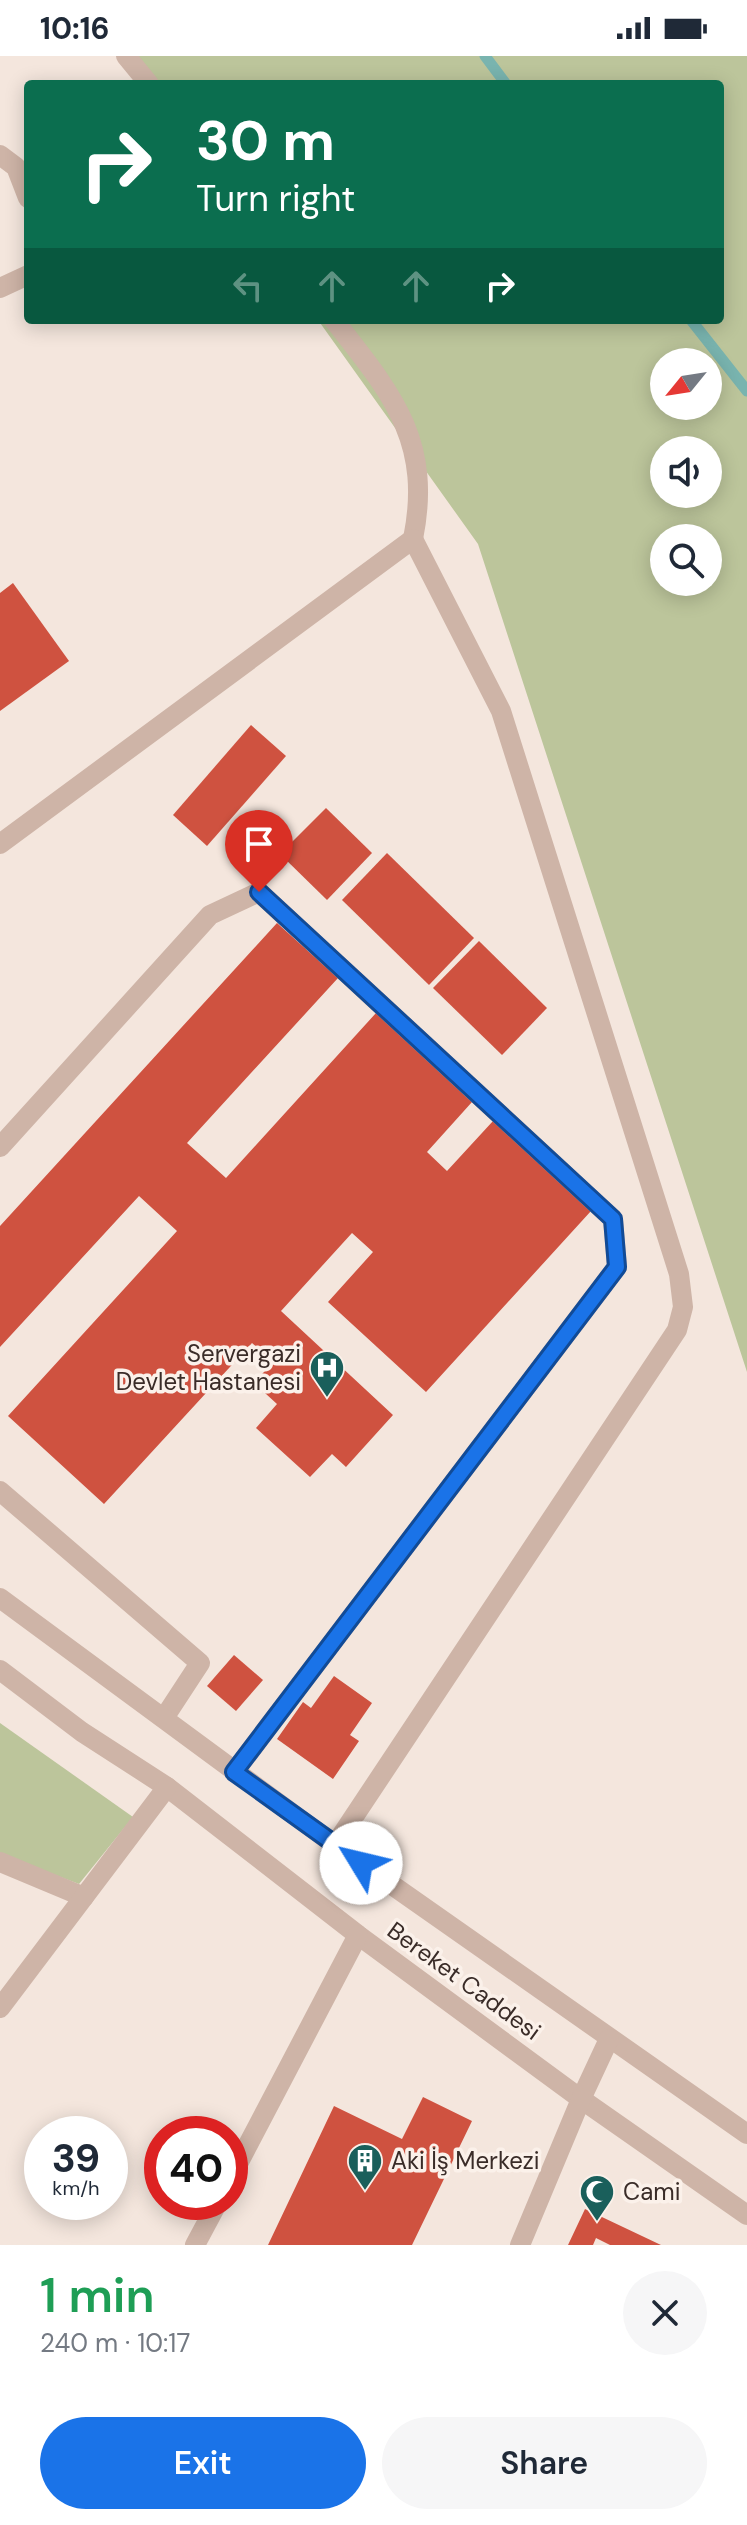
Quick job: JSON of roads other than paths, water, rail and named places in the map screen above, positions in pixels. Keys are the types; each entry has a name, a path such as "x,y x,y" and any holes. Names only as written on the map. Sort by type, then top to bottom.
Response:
{"street":[{"path":"126,56 146,80"},
{"path":"0,155 16,167 24,188"},
{"path":"0,288 24,277"},
{"path":"335,1845 677,1330 683,1307 679,1274 501,711 413,539 420,505 417,467 408,429 389,391 337,324"},
{"path":"0,844 413,539"},
{"path":"0,1147 210,915 259,892 613,1219 617,1267 234,1772"},
{"path":"0,1491 200,1663 164,1718"},
{"name":"Bereket Caddesi","path":"0,1598 335,1845 747,2134"},
{"name":"Bereket Caddesi","path":"0,1670 82,1732 167,1787 358,1935 581,2099 747,2215"},
{"path":"0,2008 167,1787"},
{"path":"0,1862 84,1897"},
{"path":"248,2145 358,1935"},
{"path":"520,2245 609,2039"},
{"path":"195,2245 208,2220"}],"waterway":[{"path":"485,56 503,80"},
{"path":"694,324 747,391"}],"place":[{"name":"Servergazi Devlet Hastanesi","path":"327,1399"},
{"name":"Aki İş Merkezi","path":"365,2192"},
{"name":"Cami","path":"597,2223"}]}
